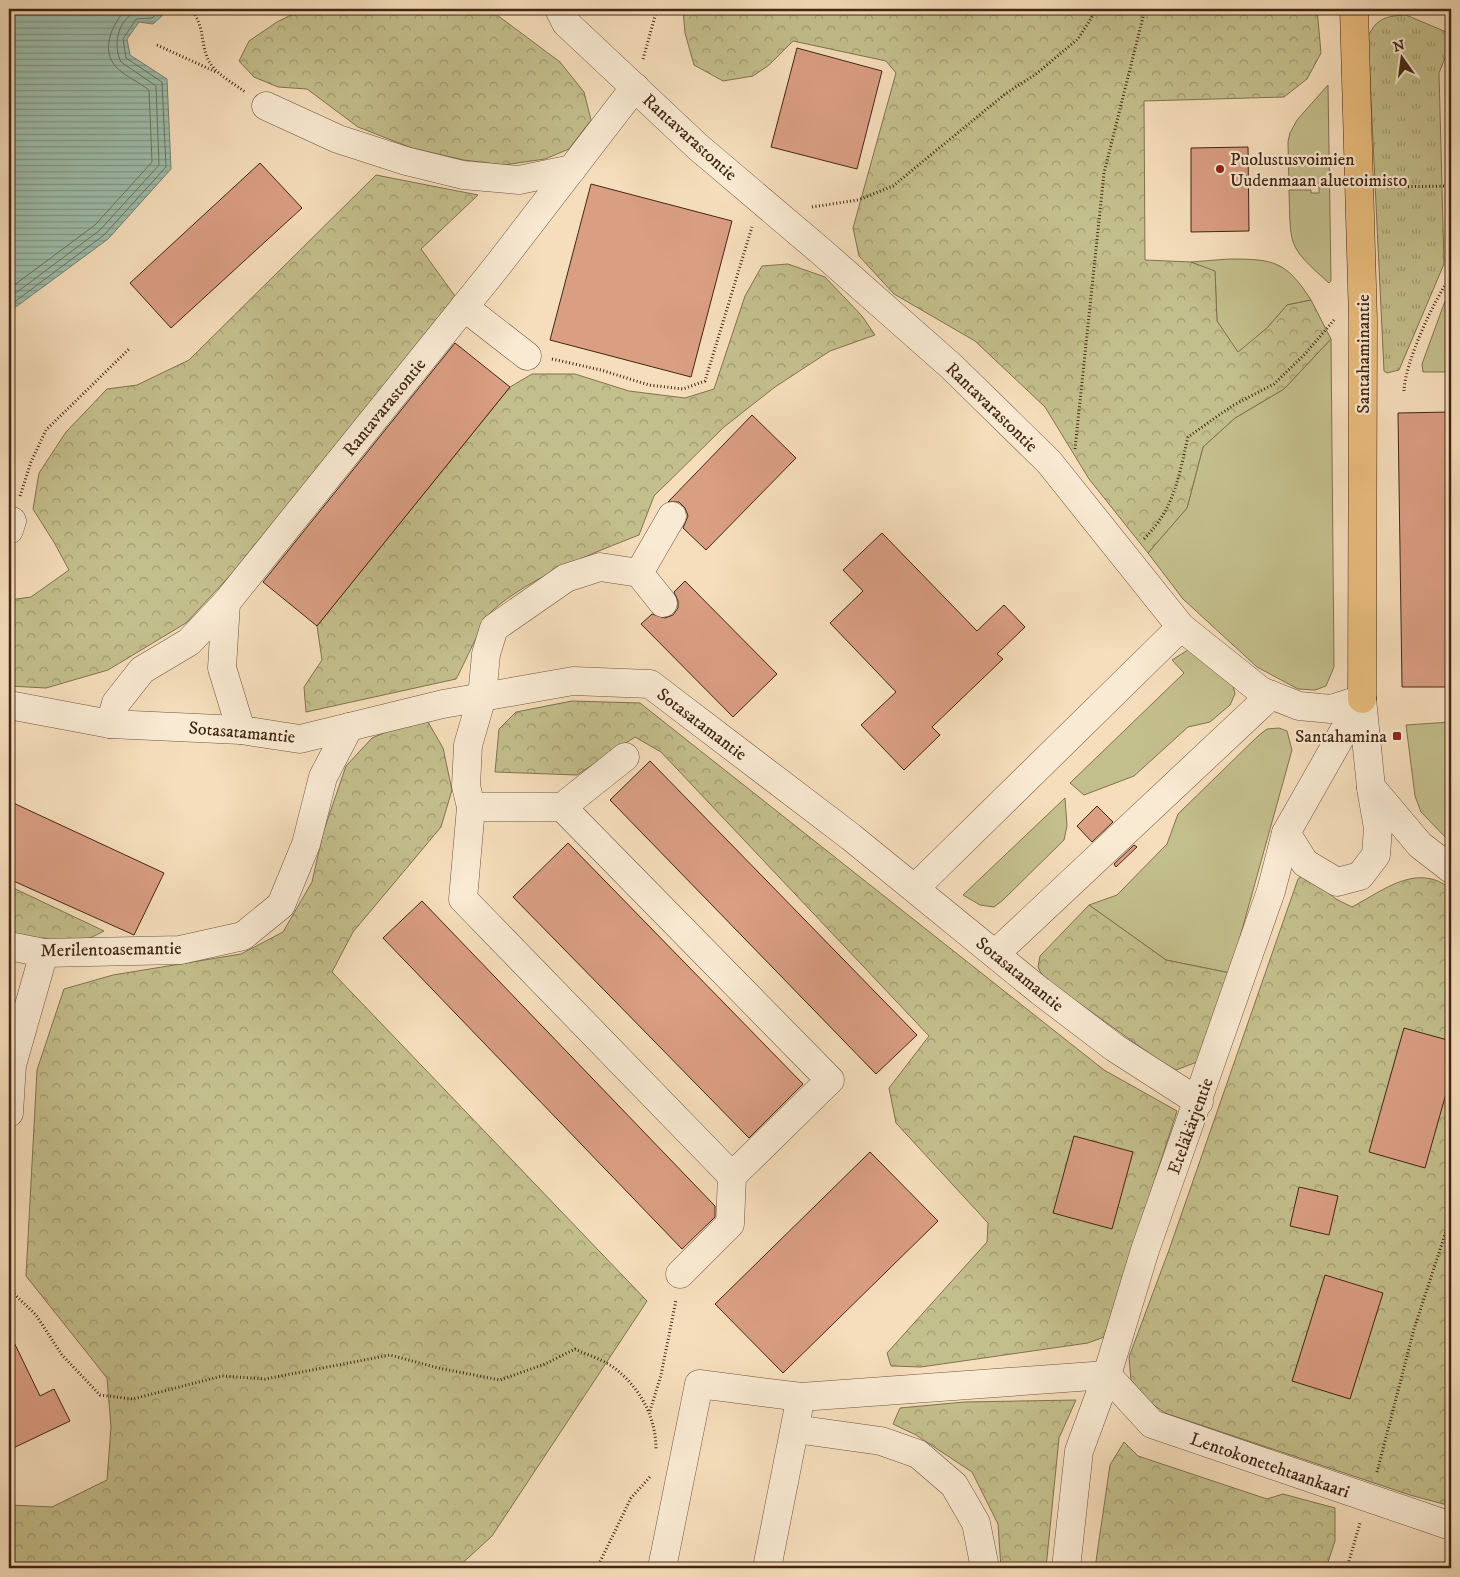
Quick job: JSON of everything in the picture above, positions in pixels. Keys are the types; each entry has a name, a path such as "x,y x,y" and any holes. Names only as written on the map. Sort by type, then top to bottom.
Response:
{"main road":[{"name":"Santahaminantie","path":"1354,9 1363,320 1362,699"}],"street":[{"path":"559,9 566,23 635,87"},
{"name":"Rantavarastontie","path":"110,724 116,703 142,670 189,642 226,602 464,307 635,87 698,147 952,367 1049,462 1181,627 1261,691 1298,706 1331,709 1362,699"},
{"path":"266,106 338,139 406,161 463,175 519,180 572,169"},
{"path":"464,307 526,356"},
{"path":"639,573 672,516"},
{"path":"663,603 639,573 600,566 566,578 494,628 486,654 482,697 468,745 466,786 471,807 464,898 732,1176"},
{"path":"226,602 222,668 241,730"},
{"path":"915,888 1181,627"},
{"name":"Sotasatamantie","path":"9,705 110,724 241,730 300,739 443,704 573,681 650,684 915,888 1040,992 1116,1048 1199,1102"},
{"path":"995,954 1271,695"},
{"path":"1286,833 1304,863 1336,882 1360,876 1376,855 1378,828 1370,787 1362,699"},
{"name":"Eteläkärjentie","path":"1066,1568 1079,1451 1107,1375 1145,1250 1199,1102 1271,891 1286,833 1362,699"},
{"name":"Merilentoasemantie","path":"9,946 44,953 180,950 243,936 281,905 306,844 323,777 349,727"},
{"path":"471,807 562,807 625,757"},
{"path":"1370,787 1420,845 1451,869"},
{"path":"562,807 830,1080 732,1176 730,1224 680,1274"},
{"path":"9,1114 12,1065 44,953"},
{"path":"662,1568 699,1384 801,1397 1107,1375"},
{"name":"Lentokonetehtaankaari","path":"1107,1375 1152,1424 1451,1526"},
{"path":"767,1568 801,1397"},
{"path":"795,1430 881,1441 918,1454 954,1485 959,1492 976,1523 985,1568"}],"path":[{"path":"191,9 200,21 207,58 217,72"},
{"path":"635,87 657,9"},
{"path":"805,206 814,208 858,200 893,186 1005,94 1036,74 1078,40 1097,9"},
{"path":"1070,489 1104,173 1145,9"},
{"path":"157,45 217,72 266,106"},
{"path":"1360,187 1451,186"},
{"path":"526,356 557,359 649,385 683,389 705,381 760,200"},
{"path":"1404,391 1405,376 1429,319 1451,276"},
{"path":"1125,557 1157,525 1174,496 1188,436 1232,406 1274,384 1305,354 1340,314"},
{"path":"10,525 31,462 46,430 129,348"},
{"path":"1347,1568 1378,1468 1414,1329 1451,1216"},
{"path":"650,1411 669,1339 680,1274"},
{"path":"9,1289 36,1315 62,1355 100,1395 133,1399 222,1376 264,1378 390,1355 438,1368 500,1380 545,1364 575,1349 613,1367 637,1392 650,1411 656,1431 656,1455"},
{"path":"598,1568 631,1498 649,1480 652,1472"}],"green space":[{"path":"303,9 494,9 497,15 560,62 584,92 591,120 569,149 545,159 504,165 464,160 412,148 358,127 307,89 278,87 254,77 239,61 249,41 277,22"},
{"path":"683,9 1317,9 1321,53 1307,79 1284,97 1144,101 1145,260 1191,262 1215,271 1217,321 1238,352 1267,328 1287,305 1311,300 1331,339 1284,389 1235,418 1203,447 1187,508 1148,553 1089,479 1045,407 975,341 894,294 859,256 853,228 896,73 886,61 793,41 769,65 753,76 723,81 694,65 685,33"},
{"path":"1406,15 1451,34 1451,43 1439,73 1444,264 1399,370 1387,373 1384,371 1368,37 1375,26 1383,19"},
{"path":"1328,85 1331,281 1329,283 1298,252 1291,234 1289,190 1311,190 1311,193 1319,193 1319,184 1289,187 1288,142 1290,133 1297,120"},
{"path":"376,175 478,195 421,249 455,296 236,569 186,623 108,670 46,688 9,686 9,600 31,597 69,570 33,509 39,473 66,432 107,389 137,385 189,360"},
{"path":"1229,259 1257,260 1278,265 1294,277 1311,300 1287,305 1267,328 1238,353 1217,321 1215,272 1191,262"},
{"path":"788,264 825,277 862,316 875,335 830,351 775,387 724,427 654,496 639,535 582,558 542,577 492,611 488,615 456,679 306,712 304,687 322,660 317,626 510,387 532,374 575,374 629,391 685,398 714,389 745,296 762,266"},
{"path":"1451,294 1451,372 1423,372 1422,364 1445,301"},
{"path":"1331,339 1334,667 1326,686 1315,690 1298,689 1257,667 1183,599 1148,553 1187,508 1203,447 1235,418 1284,389"},
{"path":"1188,650 1198,652 1233,685 1235,694 1230,705 1210,722 1188,727 1134,776 1084,795 1070,783 1184,673 1172,660"},
{"path":"572,701 640,703 1104,1070 1177,1111 1104,1337 1088,1343 921,1367 891,1366 887,1353 987,1242 988,1223 896,1123 889,1088 929,1036 661,752 635,737 577,775 495,772 499,729 516,712"},
{"path":"428,722 443,748 452,790 441,827 353,932 332,972 647,1301 492,1536 457,1568 9,1568 9,1505 52,1507 107,1480 111,1427 107,1378 26,1276 37,1070 64,989 113,975 241,954 283,932 312,882 323,833 346,766 372,738 398,727"},
{"path":"1451,722 1451,843 1421,812 1415,796 1406,725"},
{"path":"1279,728 1287,731 1292,750 1230,973 1166,960 1089,905 1117,895 1167,844 1178,814 1258,736 1267,729"},
{"path":"1065,798 1067,826 1064,840 1003,900 994,907 980,905 963,895"},
{"path":"1305,874 1336,899 1352,907 1388,887 1413,878 1426,878 1438,881 1451,889 1451,1506 1410,1495 1165,1413 1152,1404 1131,1380 1129,1357 1169,1250 1298,879"},
{"path":"9,886 104,931 84,941 27,940 9,935"},
{"path":"1089,905 1166,960 1230,973 1197,1062 1176,1070 1157,1059 1043,977 1038,967 1040,956"},
{"path":"1076,1400 1059,1438 1046,1568 1001,1568 998,1524 972,1472 916,1435 893,1424 900,1408 964,1402"},
{"path":"1124,1442 1138,1456 1267,1499 1283,1494 1335,1508 1335,1541 1326,1568 1095,1568 1110,1465"}],"water":[{"path":"9,9 162,9 164,14 153,24 139,22 127,39 130,55 167,79 171,169 108,239 9,312"}],"building":[{"path":"797,48 882,71 857,169 771,147"},
{"name":"Puolustusvoimien Uudenmaan aluetoimisto","path":"1248,147 1249,231 1191,232 1191,148"},
{"path":"260,163 302,208 171,328 130,283"},
{"path":"591,184 732,221 691,377 550,340"},
{"path":"455,343 510,387 317,626 263,582"},
{"path":"1451,412 1451,687 1402,687 1398,413"},
{"path":"752,415 796,458 706,550 683,528 688,516 685,508 679,502 668,502"},
{"path":"882,533 977,631 1004,605 1025,627 997,654 1003,659 932,727 940,735 904,770 861,725 896,692 830,623 863,591 843,570"},
{"path":"685,581 777,674 733,717 641,624 652,614 665,618 673,615 678,608 678,601 674,592"},
{"path":"650,761 917,1035 876,1074 610,800"},
{"path":"9,801 164,873 134,935 9,879"},
{"path":"1097,806 1113,822 1092,842 1077,826"},
{"path":"568,843 803,1084 749,1138 513,897"},
{"path":"1134,845 1137,847 1116,867 1114,864"},
{"path":"422,901 715,1206 715,1217 682,1249 383,938"},
{"path":"1404,1028 1451,1041 1451,1076 1425,1168 1369,1152"},
{"path":"1074,1136 1133,1152 1112,1229 1053,1213"},
{"path":"870,1152 938,1221 783,1373 715,1304"},
{"path":"1299,1187 1338,1196 1329,1235 1290,1226"},
{"path":"1325,1275 1383,1293 1350,1399 1292,1381"},
{"path":"9,1332 40,1396 54,1389 70,1421 9,1450"}],"place":[{"name":"Puolustusvoimien Uudenmaan aluetoimisto","path":"1220,169"},
{"name":"Santahamina","path":"1397,736"}]}
